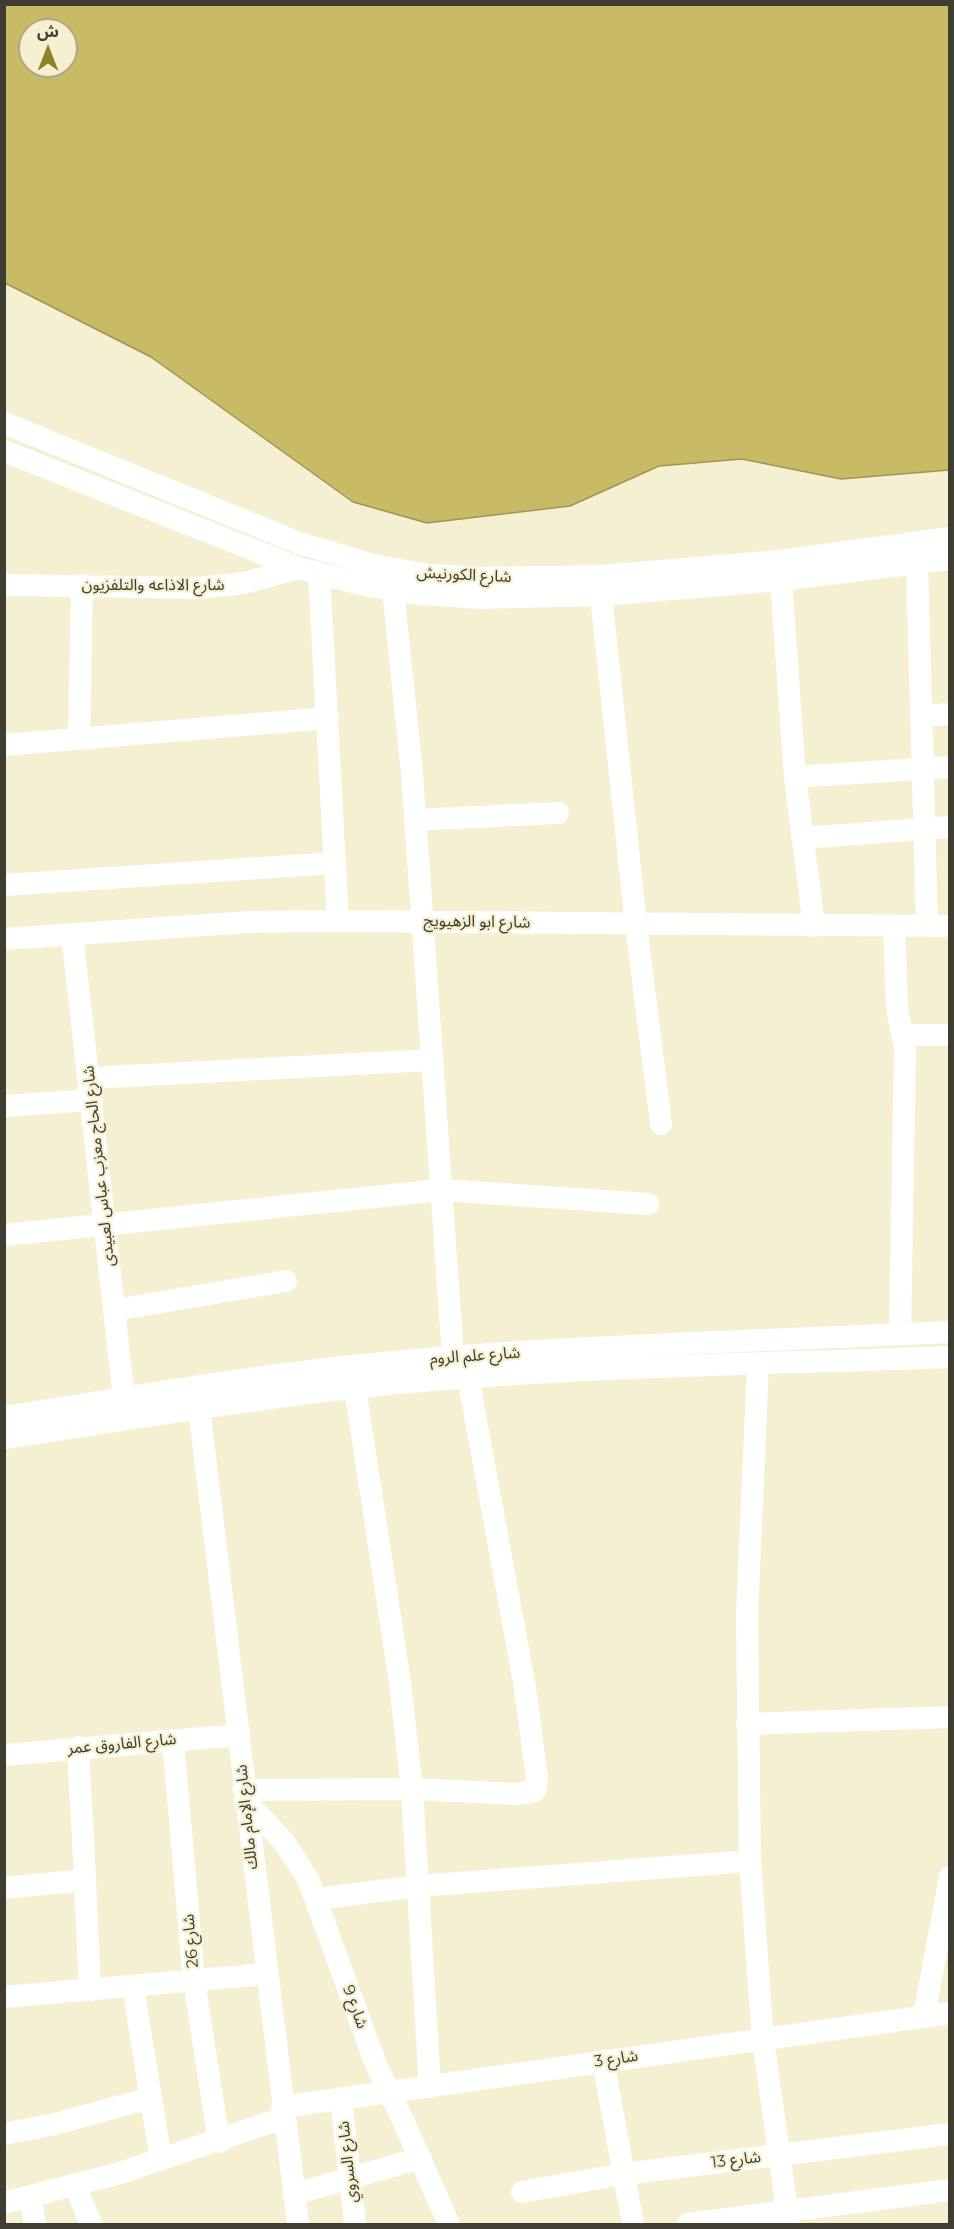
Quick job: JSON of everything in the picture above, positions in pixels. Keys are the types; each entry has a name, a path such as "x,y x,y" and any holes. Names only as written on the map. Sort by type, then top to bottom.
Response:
{"street":[{"name":"شارع الكورنيش","path":"4,423 299,543 377,566 431,575 485,578 600,576 757,563 950,538"},
{"name":"شارع الكورنيش","path":"4,451 303,569 393,590 480,598 601,595 781,580 950,559"},
{"path":"299,543 328,718 338,921"},
{"path":"917,564 927,926"},
{"name":"شارع الاذاعه والتلفزيون","path":"4,585 198,588 244,583 303,569"},
{"path":"781,580 795,777 814,926"},
{"path":"79,738 82,585"},
{"path":"393,590 423,921 453,1357"},
{"path":"601,595 636,925 661,1124"},
{"path":"921,716 950,714"},
{"path":"4,745 328,718"},
{"path":"795,777 950,767"},
{"path":"415,820 558,813"},
{"path":"802,838 950,827"},
{"path":"4,885 335,863"},
{"name":"شارع ابو الزهيويج","path":"4,939 249,922 423,921 950,927"},
{"path":"894,926 897,1008 904,1035 900,1334"},
{"name":"شارع الحاج معزب عباس لعبيدى","path":"72,934 124,1398"},
{"path":"904,1035 950,1035"},
{"path":"4,1106 91,1089 431,1060"},
{"path":"4,1235 442,1190 648,1204"},
{"path":"115,1310 286,1281"},
{"name":"شارع علم الروم","path":"4,1438 199,1408 355,1388 631,1359 900,1334 950,1332"},
{"name":"شارع علم الروم","path":"4,1417 314,1371 453,1357 631,1359 758,1365 950,1357"},
{"path":"758,1365 747,1605 750,1861 763,2040 788,2218"},
{"path":"244,1795 412,1789 517,1794 535,1791 538,1785 521,1662 468,1377"},
{"path":"355,1388 400,1683 412,1789 430,2087"},
{"name":"شارع الإمام مالك","path":"199,1408 239,1735 244,1795 298,2224"},
{"path":"747,1724 950,1717"},
{"name":"شارع الفاروق عمر","path":"4,1755 239,1735"},
{"name":"شارع 26","path":"173,1740 194,1981 219,2142"},
{"path":"78,1747 90,1990"},
{"name":"شارع 9","path":"244,1795 291,1851 316,1899 389,2094 421,2158 449,2224"},
{"path":"316,1899 418,1886 750,1861"},
{"path":"924,2016 950,1878"},
{"path":"4,1888 84,1880"},
{"path":"4,1997 266,1974"},
{"path":"133,1987 161,2160"},
{"name":"شارع 3","path":"4,2203 75,2186 161,2160 219,2142 283,2113 341,2100 950,2013"},
{"path":"603,2061 633,2224"},
{"path":"4,2134 74,2119 150,2098"},
{"name":"شارع السروي","path":"341,2100 355,2224"},
{"name":"شارع 13","path":"522,2192 623,2174 950,2133"},
{"path":"294,2194 421,2158"},
{"path":"75,2186 91,2224"},
{"path":"688,2224 788,2218 950,2190"},
{"path":"30,2198 35,2224"}],"shaded area":[{"path":"4,5 949,5 949,470 841,479 742,459 659,466 570,506 427,523 353,502 151,357 5,283"}]}
